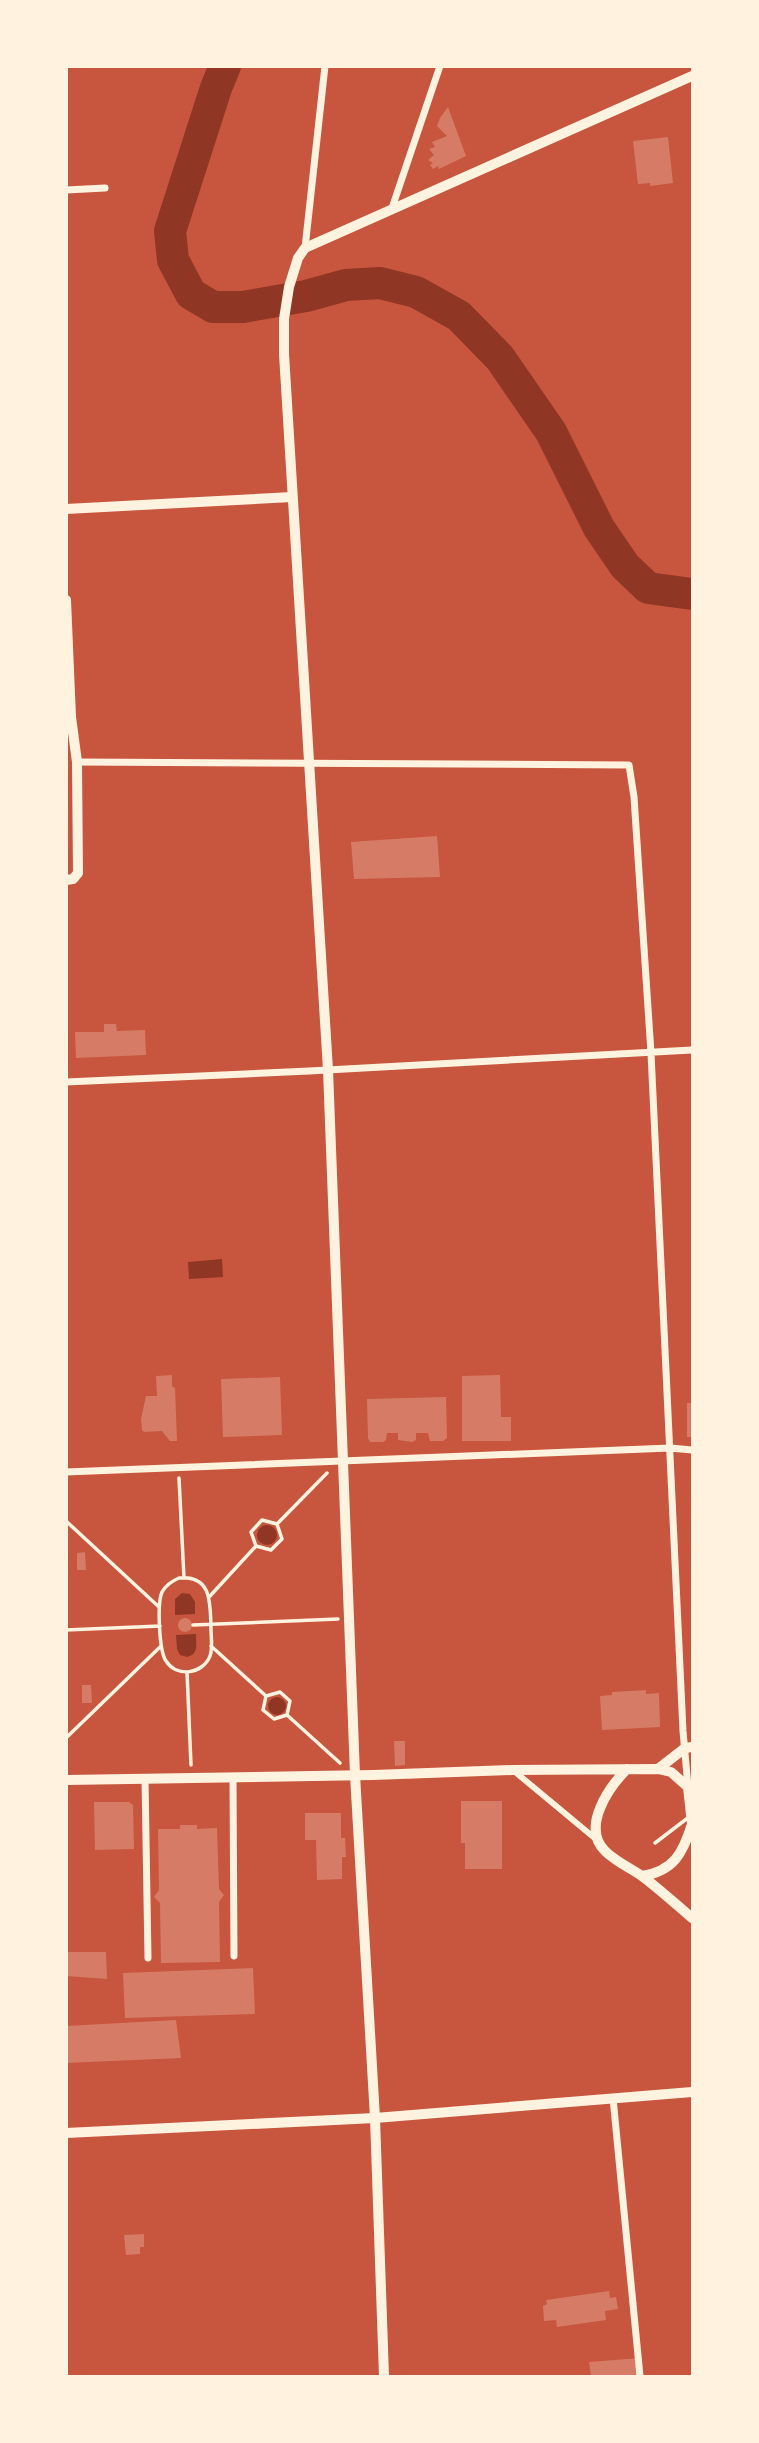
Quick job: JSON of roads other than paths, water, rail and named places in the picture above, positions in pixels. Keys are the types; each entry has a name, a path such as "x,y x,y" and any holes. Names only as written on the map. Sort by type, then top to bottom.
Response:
{"main road":[{"path":"627,1769 604,1797 596,1826 599,1841 606,1851 642,1876 692,1918"},
{"path":"66,1780 658,1769 670,1772 688,1787 692,1819 686,1844 668,1868 642,1876"},
{"path":"66,2133 375,2118 692,2092"}],"street":[{"path":"306,248 325,66"},
{"path":"392,208 440,66"},
{"path":"384,2376 375,2118 355,1775 328,1070 292,497 284,319 289,287 298,258 306,248 692,76"},
{"path":"66,190 105,188"},
{"path":"66,509 292,497"},
{"path":"66,600 71,717 77,762 78,873 73,879 66,880"},
{"path":"77,762 629,765 634,797 651,1053 670,1448 689,1747 688,1787"},
{"path":"66,1082 692,1050"},
{"path":"66,1472 670,1448 692,1450"},
{"path":"658,1769 689,1747"},
{"path":"512,1770 599,1841"},
{"path":"233,1777 234,1956"},
{"path":"145,1779 149,1958"},
{"path":"613,2098 640,2376"}],"lane":[{"path":"655,1843 692,1819"}],"waterway":[{"path":"225,66 170,231 173,260 191,294 213,307 243,307 306,296 346,285 380,283 416,292 459,316 500,358 551,432 599,528 625,566 648,588 692,594"}]}
